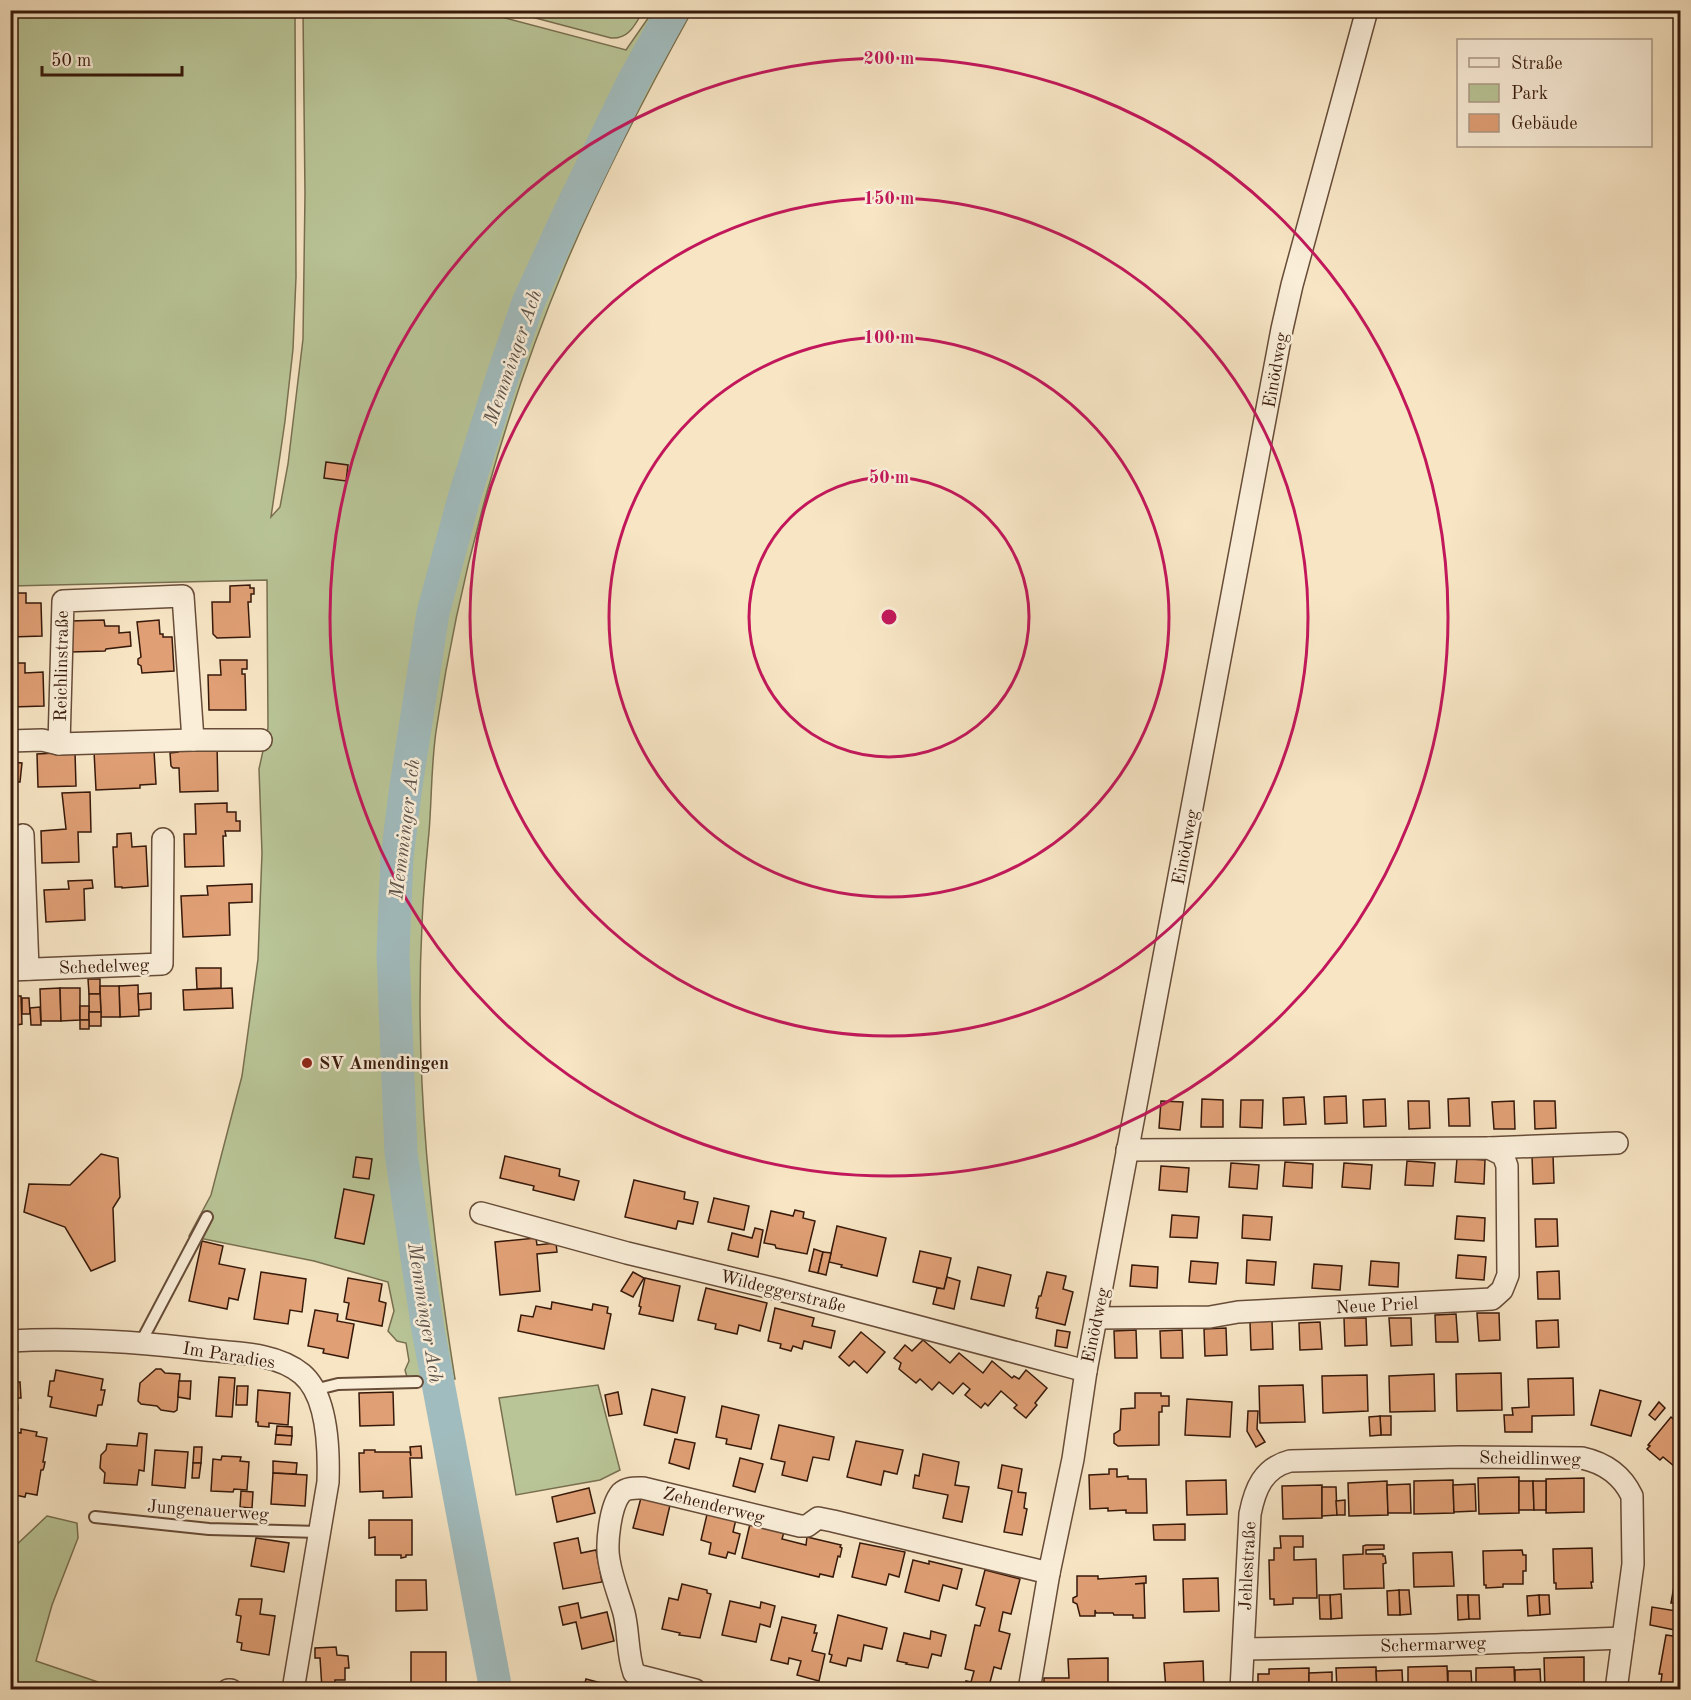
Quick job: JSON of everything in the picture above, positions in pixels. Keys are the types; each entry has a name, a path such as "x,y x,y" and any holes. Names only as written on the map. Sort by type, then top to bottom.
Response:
{"street":[{"name":"Einödweg","path":"1029,1689 1049,1573 1073,1459 1086,1371 1127,1150 1282,329 1367,10"},
{"name":"Reichlinstraße","path":"59,744 63,601 183,596 192,740"},
{"name":"Reichlinstraße","path":"10,741 42,740 59,744 261,740"},
{"name":"Schedelweg","path":"23,835 20,970 162,964 163,839"},
{"path":"1127,1150 1489,1148 1617,1143"},
{"name":"Neue Priel","path":"1097,1318 1210,1317 1238,1312 1492,1299 1502,1290 1508,1275 1507,1166 1503,1155 1489,1148"},
{"name":"Wildeggerstraße","path":"481,1213 1086,1371"},
{"name":"Im Paradies","path":"10,1341 41,1339 141,1342 250,1355 288,1366 303,1375 314,1390 322,1412 329,1459 328,1482 293,1689"},
{"name":"Scheidlinweg","path":"1290,1461 1471,1457 1582,1458 1595,1461 1619,1477 1632,1496 1633,1564 1616,1689"},
{"name":"Jehlestraße","path":"1241,1689 1248,1535 1253,1496 1269,1471 1279,1464 1290,1461"},
{"name":"Zehenderweg","path":"695,1689 640,1676 634,1673 631,1664 624,1613 608,1558 608,1537 614,1508 622,1492 629,1488 643,1488 800,1526 807,1526 818,1518 834,1521 1049,1573"},
{"name":"Schermarweg","path":"1244,1649 1623,1638"}],"lane":[{"path":"141,1342 207,1217"},
{"path":"314,1390 338,1384 417,1382"},
{"name":"Jungenauerweg","path":"95,1517 209,1529 319,1532"}],"green space":[{"path":"10,11 295,11 296,277 293,349 271,517 280,507 288,464 303,339 305,194 303,11 479,11 626,50 653,11 692,11 609,169 579,233 543,321 504,434 487,492 458,609 447,667 435,738 422,913 420,1039 426,1153 455,1379 407,1377 405,1370 409,1361 406,1343 397,1341 388,1331 394,1311 388,1282 314,1261 189,1236 211,1195 242,1076 258,959 262,853 259,769 268,728 267,580 11,586"},
{"path":"509,11 643,11 627,34 611,38"},
{"path":"598,1385 620,1470 600,1480 516,1495 499,1398"},
{"path":"47,1516 77,1523 78,1538 52,1605 36,1661 98,1682 96,1689 11,1689 11,1550"}],"building":[{"path":"326,462 348,465 346,481 324,478"},
{"path":"250,585 250,588 254,588 254,594 251,594 251,602 248,602 250,637 217,638 213,634 212,602 230,602 230,586"},
{"path":"10,593 26,593 26,603 41,603 42,636 11,637"},
{"path":"104,620 105,626 119,626 119,633 130,632 131,646 105,651 71,652 70,621"},
{"path":"159,620 160,634 163,634 163,637 172,637 174,671 142,673 141,666 138,664 138,659 141,657 137,622"},
{"path":"220,660 247,660 247,669 242,669 242,674 245,674 246,710 209,710 208,675 221,675"},
{"path":"10,663 25,663 25,673 43,672 44,706 12,707"},
{"path":"217,744 218,791 180,792 179,768 171,766 170,753 178,752 178,746"},
{"path":"94,751 154,751 156,784 140,785 140,788 96,790"},
{"path":"75,752 76,786 38,787 37,754"},
{"path":"10,762 22,763 20,782 12,782 10,803"},
{"path":"90,792 91,832 78,832 79,862 42,863 41,831 66,829 62,793"},
{"path":"227,803 227,812 236,812 236,821 240,821 240,831 225,831 226,836 223,836 224,866 185,867 184,834 196,834 195,804"},
{"path":"131,833 132,847 146,846 148,886 115,887 113,847 117,847 117,834"},
{"path":"92,880 93,888 84,889 85,920 46,922 44,890 69,889 68,881"},
{"path":"10,882 14,882 12,927 10,927"},
{"path":"252,884 252,902 229,903 230,935 183,937 181,896 208,895 207,886"},
{"path":"196,968 221,968 221,988 197,989"},
{"path":"88,979 100,979 100,994 89,994"},
{"path":"138,985 139,1016 120,1017 119,986"},
{"path":"100,986 119,986 120,1017 101,1017"},
{"path":"60,988 61,1021 41,1021 40,989"},
{"path":"60,988 80,988 80,1020 61,1021"},
{"path":"232,988 233,1008 184,1010 183,990"},
{"path":"151,993 151,1009 139,1010 138,994"},
{"path":"89,994 100,994 101,1012 89,1012"},
{"path":"10,996 21,996 22,1024 16,1025 17,1035 10,1035"},
{"path":"22,998 29,998 30,1014 22,1014"},
{"path":"80,1006 89,1006 89,1020 80,1020"},
{"path":"40,1007 41,1025 31,1025 30,1008"},
{"path":"89,1012 101,1012 101,1026 89,1026"},
{"path":"80,1020 89,1020 89,1029 80,1029"},
{"path":"1346,1096 1347,1123 1325,1124 1324,1097"},
{"path":"1304,1097 1306,1124 1284,1125 1283,1098"},
{"path":"1469,1098 1470,1126 1449,1126 1448,1099"},
{"path":"1202,1099 1223,1100 1223,1127 1201,1127"},
{"path":"1385,1099 1386,1126 1364,1127 1363,1100"},
{"path":"1241,1100 1263,1100 1262,1128 1240,1127"},
{"path":"1161,1101 1183,1102 1180,1130 1159,1128"},
{"path":"1408,1101 1429,1101 1430,1128 1409,1129"},
{"path":"1514,1101 1515,1129 1494,1129 1492,1102"},
{"path":"1534,1101 1555,1101 1556,1128 1535,1129"},
{"path":"101,1154 118,1158 120,1197 113,1208 115,1261 91,1271 65,1227 24,1212 29,1184 70,1185"},
{"path":"1553,1155 1554,1183 1533,1184 1532,1156"},
{"path":"505,1156 560,1169 559,1176 579,1181 574,1200 533,1190 534,1186 500,1178"},
{"path":"356,1157 372,1159 369,1179 353,1177"},
{"path":"1457,1158 1485,1160 1484,1184 1455,1182"},
{"path":"1407,1161 1435,1163 1433,1186 1405,1185"},
{"path":"1285,1162 1313,1164 1312,1188 1283,1186"},
{"path":"1231,1163 1259,1165 1257,1189 1229,1187"},
{"path":"1344,1163 1372,1165 1370,1189 1342,1187"},
{"path":"1161,1166 1189,1168 1187,1192 1159,1190"},
{"path":"634,1180 685,1192 684,1199 698,1202 693,1224 678,1221 676,1229 625,1217"},
{"path":"344,1189 374,1195 364,1244 335,1238"},
{"path":"714,1198 749,1206 744,1230 708,1222"},
{"path":"795,1210 804,1212 803,1218 815,1221 807,1254 776,1248 775,1245 764,1243 771,1211 793,1216"},
{"path":"1172,1215 1199,1217 1197,1238 1170,1237"},
{"path":"1243,1215 1272,1217 1270,1240 1242,1238"},
{"path":"1457,1216 1485,1218 1484,1241 1455,1239"},
{"path":"1535,1219 1557,1219 1558,1246 1536,1247"},
{"path":"837,1226 886,1238 877,1276 829,1262"},
{"path":"755,1228 763,1230 758,1257 728,1250 732,1233 752,1238"},
{"path":"536,1238 537,1245 556,1243 557,1252 537,1254 540,1291 500,1295 495,1242"},
{"path":"202,1241 223,1246 219,1264 245,1269 238,1300 229,1298 227,1309 189,1301"},
{"path":"814,1249 823,1252 818,1273 809,1271"},
{"path":"920,1251 951,1258 944,1289 913,1282"},
{"path":"823,1252 831,1253 826,1275 818,1273"},
{"path":"1458,1255 1486,1257 1484,1280 1456,1278"},
{"path":"1247,1260 1276,1262 1274,1285 1246,1283"},
{"path":"1191,1261 1218,1263 1216,1284 1189,1282"},
{"path":"1371,1261 1399,1263 1398,1287 1369,1285"},
{"path":"1314,1264 1342,1266 1340,1290 1312,1288"},
{"path":"1132,1265 1158,1267 1157,1288 1130,1286"},
{"path":"978,1267 1011,1275 1004,1306 971,1299"},
{"path":"1559,1271 1560,1299 1538,1299 1537,1272"},
{"path":"261,1272 306,1279 302,1312 290,1310 288,1324 254,1319"},
{"path":"633,1272 644,1278 633,1297 621,1291"},
{"path":"1047,1272 1066,1276 1063,1289 1073,1292 1065,1325 1036,1318 1038,1308 1036,1308"},
{"path":"947,1277 960,1281 954,1309 933,1304 937,1288 944,1289"},
{"path":"348,1278 382,1284 379,1301 386,1303 382,1326 346,1319 349,1303 344,1302"},
{"path":"645,1278 680,1286 673,1321 639,1314"},
{"path":"706,1288 767,1303 760,1331 739,1325 737,1334 715,1329 716,1324 698,1320"},
{"path":"552,1302 592,1310 593,1304 608,1307 607,1313 611,1314 604,1349 518,1331 521,1315 533,1317 536,1306 551,1309"},
{"path":"775,1308 814,1318 812,1326 835,1331 831,1348 804,1341 802,1349 793,1346 791,1351 780,1348 781,1344 768,1341"},
{"path":"315,1310 338,1314 337,1321 354,1324 348,1358 323,1353 324,1349 308,1346"},
{"path":"1477,1313 1499,1313 1500,1340 1479,1341"},
{"path":"1456,1314 1458,1342 1436,1342 1435,1315"},
{"path":"1344,1318 1366,1318 1367,1345 1345,1346"},
{"path":"1389,1318 1411,1318 1412,1345 1391,1346"},
{"path":"1558,1320 1559,1347 1537,1348 1536,1321"},
{"path":"1272,1321 1273,1349 1251,1350 1250,1322"},
{"path":"1320,1322 1322,1349 1300,1350 1299,1323"},
{"path":"1226,1328 1227,1355 1205,1356 1204,1329"},
{"path":"1057,1330 1070,1332 1067,1348 1055,1346"},
{"path":"1136,1330 1137,1358 1115,1358 1114,1331"},
{"path":"1182,1330 1183,1358 1161,1358 1160,1331"},
{"path":"861,1332 885,1352 867,1373 854,1361 849,1366 839,1357"},
{"path":"923,1340 950,1363 959,1353 983,1373 992,1361 1012,1378 1014,1376 1019,1379 1026,1370 1047,1388 1026,1418 1014,1408 1017,1405 1001,1391 988,1406 985,1403 981,1408 965,1395 970,1389 963,1383 953,1394 939,1382 932,1390 920,1379 916,1383 899,1369 901,1363 894,1358 905,1345 912,1351"},
{"path":"156,1369 161,1369 165,1373 180,1374 177,1410 174,1412 161,1410 157,1406 141,1404 138,1401 140,1383"},
{"path":"56,1370 103,1379 101,1390 105,1390 102,1405 98,1405 96,1416 50,1407 52,1397 48,1396 50,1381 54,1381"},
{"path":"15,1371 16,1382 20,1382 21,1398 17,1398 18,1410 10,1410 10,1372"},
{"path":"1501,1373 1502,1410 1457,1411 1456,1374"},
{"path":"1434,1374 1435,1411 1390,1412 1389,1376"},
{"path":"1367,1375 1368,1411 1323,1413 1322,1376"},
{"path":"219,1377 235,1378 232,1417 216,1416"},
{"path":"1573,1378 1574,1415 1532,1416 1532,1432 1505,1432 1504,1415 1513,1415 1512,1408 1529,1407 1528,1379"},
{"path":"179,1381 191,1381 190,1399 178,1397"},
{"path":"1303,1385 1305,1422 1260,1423 1259,1386"},
{"path":"237,1386 248,1386 247,1405 236,1405"},
{"path":"652,1389 685,1397 677,1433 644,1425"},
{"path":"258,1390 290,1393 288,1425 269,1423 269,1427 258,1426 256,1422"},
{"path":"1600,1390 1641,1401 1631,1436 1591,1425"},
{"path":"393,1392 394,1425 360,1426 359,1393"},
{"path":"618,1392 622,1414 609,1416 605,1395"},
{"path":"1135,1393 1161,1393 1161,1396 1169,1396 1169,1406 1162,1406 1162,1412 1159,1412 1159,1445 1118,1446 1114,1443 1114,1434 1120,1430 1121,1409 1135,1408"},
{"path":"1187,1399 1232,1402 1230,1437 1185,1435"},
{"path":"1659,1402 1665,1408 1655,1420 1649,1415"},
{"path":"722,1406 759,1415 751,1449 726,1444 727,1439 716,1437"},
{"path":"1248,1411 1258,1411 1257,1429 1265,1442 1256,1447 1247,1431"},
{"path":"1380,1416 1391,1416 1391,1435 1381,1435"},
{"path":"1380,1416 1381,1435 1370,1436 1369,1417"},
{"path":"1671,1417 1680,1425 1680,1471 1663,1457 1660,1460 1647,1449"},
{"path":"779,1425 834,1437 829,1460 813,1457 807,1481 782,1475 785,1462 771,1459"},
{"path":"277,1426 292,1427 292,1436 276,1435"},
{"path":"21,1429 37,1432 36,1436 47,1438 43,1462 45,1462 41,1470 37,1495 26,1493 25,1497 10,1494 10,1431 21,1433"},
{"path":"139,1433 147,1434 144,1471 139,1470 137,1485 104,1483 105,1473 100,1468 101,1455 106,1450 107,1444 137,1446"},
{"path":"276,1435 292,1436 291,1445 275,1444"},
{"path":"675,1439 695,1443 689,1469 669,1463"},
{"path":"856,1441 903,1450 897,1474 884,1471 881,1485 847,1477"},
{"path":"421,1446 422,1458 410,1458 412,1497 383,1498 383,1491 360,1492 359,1453 364,1453 364,1450 410,1452 411,1456 410,1447"},
{"path":"194,1447 202,1447 201,1463 193,1463"},
{"path":"155,1450 188,1452 185,1488 152,1485"},
{"path":"923,1454 959,1462 955,1485 969,1487 962,1522 943,1518 948,1495 913,1488 915,1475 919,1476"},
{"path":"222,1456 241,1457 240,1461 249,1462 247,1490 211,1491 213,1459 221,1460"},
{"path":"740,1458 763,1464 755,1492 733,1486"},
{"path":"273,1461 297,1463 296,1474 273,1473"},
{"path":"193,1463 201,1463 199,1478 192,1478"},
{"path":"1002,1465 1022,1469 1018,1492 1026,1493 1024,1508 1027,1509 1022,1535 1004,1532 1012,1491 998,1488"},
{"path":"1109,1469 1117,1469 1117,1477 1146,1479 1147,1513 1126,1513 1126,1510 1108,1511 1108,1508 1090,1509 1089,1475 1109,1474"},
{"path":"273,1473 307,1475 305,1506 271,1504"},
{"path":"1519,1477 1519,1513 1479,1514 1478,1478"},
{"path":"1584,1478 1584,1512 1546,1513 1546,1479"},
{"path":"1226,1480 1227,1514 1187,1515 1186,1481"},
{"path":"1453,1480 1454,1513 1414,1514 1414,1481"},
{"path":"1387,1481 1388,1515 1349,1516 1348,1483"},
{"path":"1519,1481 1533,1481 1534,1510 1519,1510"},
{"path":"1533,1481 1546,1481 1546,1510 1534,1510"},
{"path":"1410,1484 1411,1513 1388,1513 1387,1485"},
{"path":"1475,1484 1476,1511 1454,1512 1453,1485"},
{"path":"1322,1485 1322,1518 1283,1519 1282,1486"},
{"path":"1322,1487 1336,1487 1337,1515 1322,1516"},
{"path":"589,1488 595,1513 557,1522 552,1497"},
{"path":"241,1491 253,1492 252,1508 240,1507"},
{"path":"642,1494 671,1501 663,1535 633,1528"},
{"path":"1345,1500 1345,1515 1337,1515 1336,1501"},
{"path":"708,1510 737,1515 733,1532 740,1534 735,1554 728,1552 726,1558 709,1554 711,1543 701,1540"},
{"path":"369,1520 412,1520 412,1555 401,1558 401,1555 375,1555 375,1537 369,1538"},
{"path":"750,1524 784,1532 782,1539 806,1545 807,1537 841,1545 840,1557 838,1556 833,1577 820,1574 819,1577 742,1558"},
{"path":"1185,1524 1185,1540 1154,1540 1153,1525"},
{"path":"1280,1536 1303,1536 1303,1547 1294,1547 1294,1560 1316,1559 1317,1598 1293,1598 1293,1604 1274,1605 1274,1599 1270,1599 1269,1560 1274,1560 1274,1548 1281,1548"},
{"path":"256,1538 289,1543 284,1572 251,1566"},
{"path":"578,1538 581,1553 596,1550 602,1582 563,1589 554,1543"},
{"path":"860,1543 905,1552 899,1577 889,1574 886,1585 852,1577"},
{"path":"1384,1545 1384,1549 1366,1550 1366,1554 1385,1556 1384,1588 1344,1589 1343,1555 1363,1554 1363,1546"},
{"path":"1592,1548 1592,1588 1556,1589 1553,1549"},
{"path":"1522,1550 1523,1555 1526,1555 1523,1584 1503,1584 1503,1587 1486,1588 1483,1551"},
{"path":"1452,1552 1454,1586 1414,1587 1413,1553"},
{"path":"913,1560 929,1564 929,1561 962,1569 957,1589 943,1585 939,1601 905,1592"},
{"path":"1678,1564 1680,1564 1680,1631 1650,1625 1652,1607 1676,1611 1677,1603 1671,1603"},
{"path":"985,1570 1020,1579 1011,1614 1003,1612 999,1631 1010,1634 1001,1669 994,1667 989,1686 1001,1689 964,1690 966,1681 971,1682 974,1671 965,1669 975,1625 980,1626 985,1608 976,1605"},
{"path":"1077,1576 1098,1576 1098,1579 1146,1576 1146,1583 1144,1583 1145,1618 1096,1613 1095,1610 1095,1616 1080,1616 1077,1604 1073,1602 1073,1598 1077,1596"},
{"path":"1218,1578 1219,1611 1184,1612 1183,1579"},
{"path":"396,1580 426,1580 427,1610 396,1611"},
{"path":"682,1584 707,1590 707,1593 711,1594 700,1638 679,1635 680,1633 662,1629 669,1598 678,1600"},
{"path":"1399,1590 1409,1590 1411,1614 1400,1615"},
{"path":"1399,1590 1400,1615 1388,1615 1387,1591"},
{"path":"1341,1594 1342,1618 1331,1619 1330,1595"},
{"path":"1319,1595 1330,1595 1331,1619 1320,1619"},
{"path":"1457,1595 1468,1595 1469,1619 1458,1620"},
{"path":"1468,1595 1479,1595 1480,1619 1469,1619"},
{"path":"1539,1595 1549,1595 1550,1614 1540,1615"},
{"path":"1539,1595 1540,1615 1528,1616 1527,1596"},
{"path":"239,1599 262,1599 260,1614 275,1616 269,1655 241,1650 242,1643 237,1642 241,1616 236,1615"},
{"path":"730,1601 760,1608 761,1602 775,1606 770,1627 760,1624 756,1642 722,1635"},
{"path":"578,1603 581,1618 607,1612 614,1641 582,1649 576,1622 563,1625 559,1607"},
{"path":"838,1615 887,1628 882,1649 864,1645 861,1661 848,1658 846,1666 830,1662 832,1655 829,1654"},
{"path":"782,1617 816,1625 814,1633 817,1633 812,1651 825,1654 819,1681 797,1675 801,1661 789,1658 788,1664 771,1660"},
{"path":"931,1631 946,1635 941,1656 932,1654 928,1668 897,1661 904,1633 930,1639"},
{"path":"1666,1635 1680,1637 1680,1690 1660,1690 1662,1674 1659,1674"},
{"path":"336,1647 337,1655 348,1656 349,1668 345,1668 345,1680 335,1680 335,1688 322,1689 320,1658 315,1658 315,1648"},
{"path":"411,1652 446,1652 446,1684 411,1685"},
{"path":"1584,1657 1584,1690 1545,1690 1544,1658"},
{"path":"1108,1658 1108,1690 1044,1690 1044,1678 1069,1678 1068,1659"},
{"path":"1203,1661 1204,1690 1166,1690 1164,1663"},
{"path":"1447,1666 1448,1690 1408,1690 1408,1667"},
{"path":"1376,1667 1377,1690 1337,1690 1336,1668"},
{"path":"1514,1667 1515,1690 1476,1690 1476,1668"},
{"path":"1309,1668 1309,1690 1258,1690 1258,1674 1269,1674 1269,1669"},
{"path":"1540,1669 1541,1690 1515,1690 1515,1670"},
{"path":"1402,1670 1403,1690 1377,1690 1376,1671"},
{"path":"1448,1671 1471,1671 1472,1690 1448,1690"},
{"path":"1332,1672 1332,1690 1309,1690 1309,1673"},
{"path":"586,1679 628,1690 583,1690"},
{"path":"1129,1685 1145,1685 1145,1690 1129,1690"}],"waterway":[{"name":"Memminger Ach","path":"496,1690 428,1330 401,1153 393,954 397,857 433,613 464,498 503,375 528,303 565,222 632,84 673,10"}],"place":[{"name":"SV Amendingen","path":"307,1063"}]}
